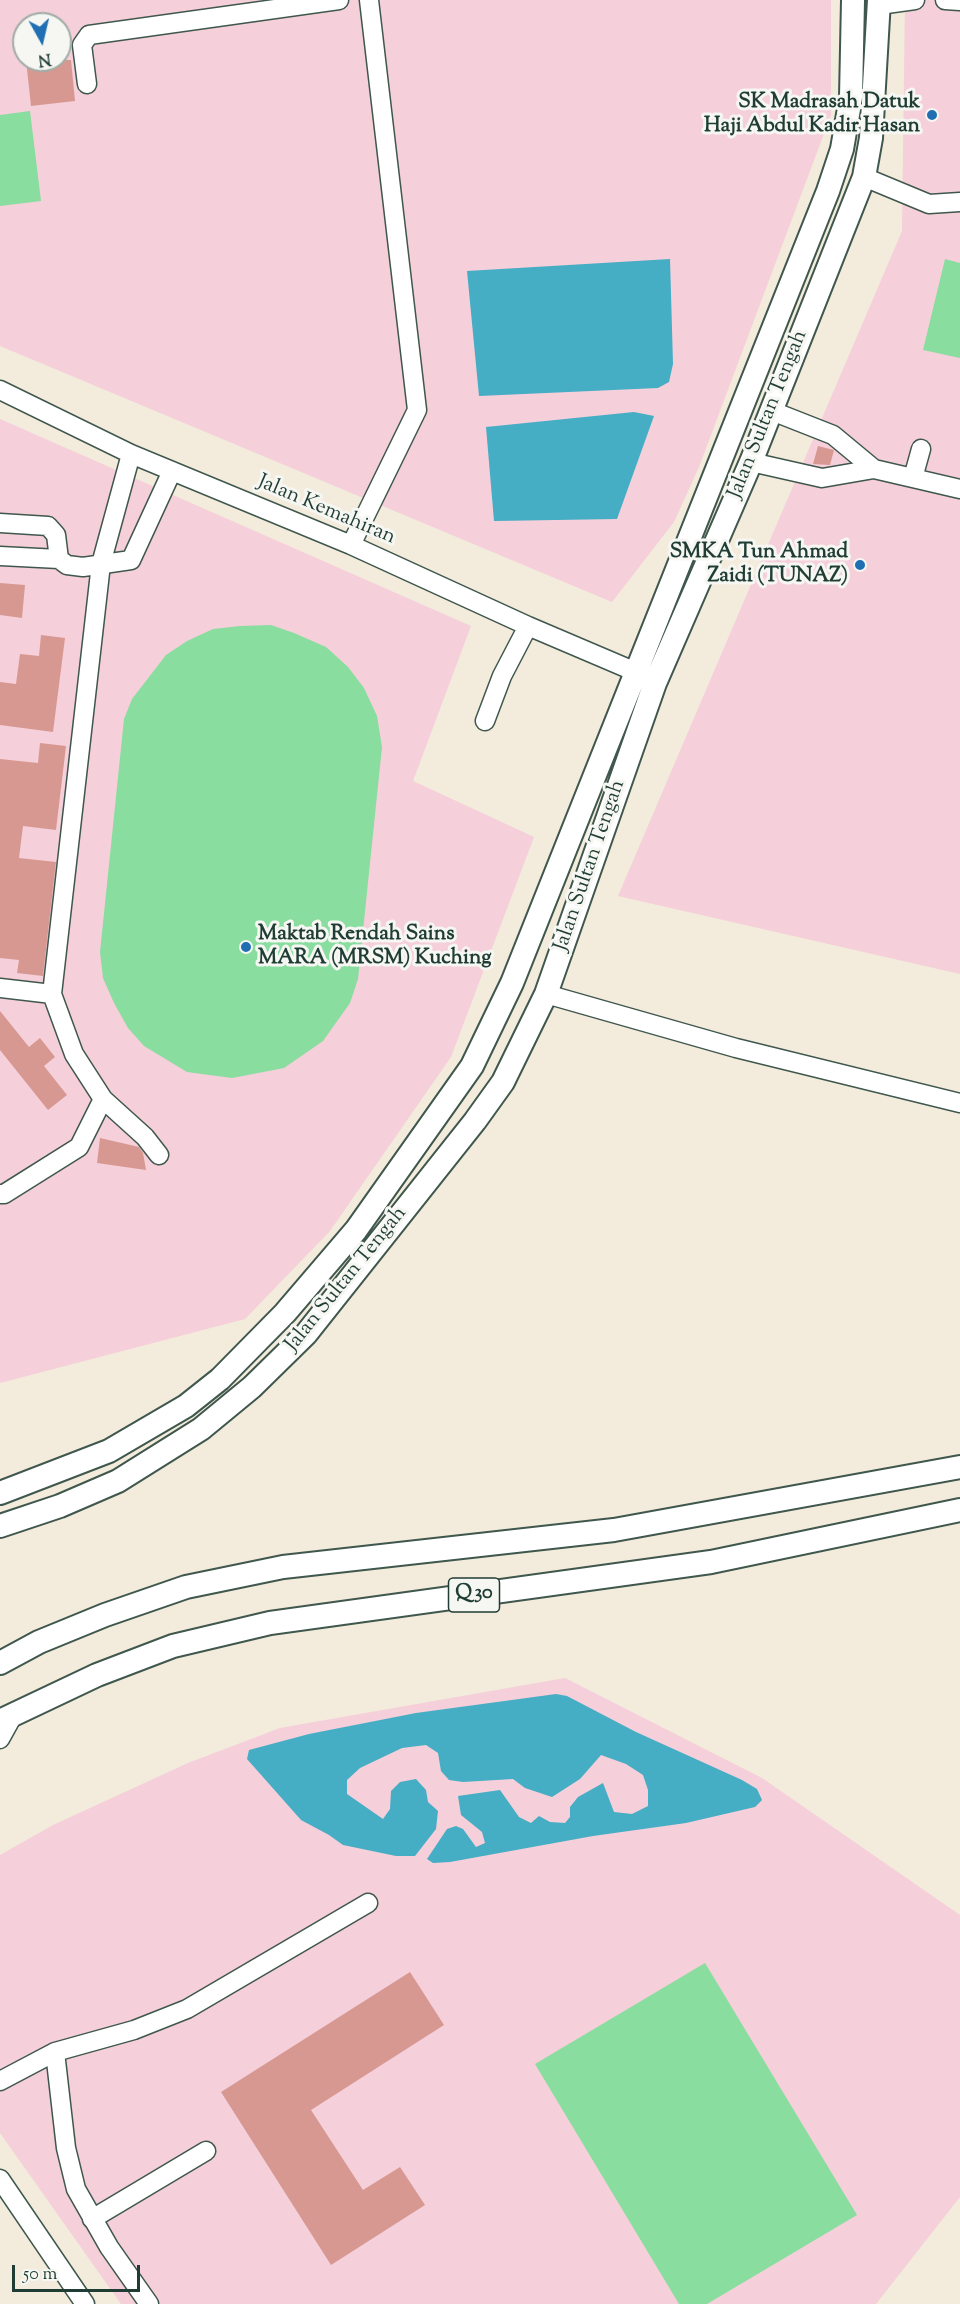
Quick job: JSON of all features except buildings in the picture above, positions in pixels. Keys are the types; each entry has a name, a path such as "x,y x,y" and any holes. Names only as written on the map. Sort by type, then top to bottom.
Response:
{"main road":[{"name":"Jalan Sultan Tengah","path":"0,1493 109,1451 186,1406 220,1379 285,1313 356,1230 472,1066 512,983 838,159 851,97 853,0"},
{"name":"Jalan Sultan Tengah","path":"0,1526 80,1498 160,1458 201,1429 276,1365 306,1334 475,1121 503,1082 546,994 655,683 751,462 864,177 871,138 879,3"},
{"name":"Q30","path":"0,1663 39,1642 105,1615 186,1587 283,1567 614,1530 960,1467"},
{"name":"Q30","path":"8,1717 97,1675 173,1646 270,1623 711,1562 960,1510"}],"street":[{"path":"87,84 82,45 89,35 339,0"},
{"path":"351,545 417,410 369,0"},
{"path":"879,3 915,0"},
{"path":"945,0 960,0"},
{"path":"864,177 929,204 960,202"},
{"name":"Jalan Kemahiran","path":"0,390 131,454 351,545 528,626 636,672"},
{"path":"772,411 833,435 874,469"},
{"path":"913,478 921,449"},
{"path":"131,454 100,564 52,994 74,1054 103,1099 145,1137 159,1155"},
{"path":"751,462 822,478 874,469 960,489"},
{"path":"0,556 59,560 83,567 131,560 172,471"},
{"path":"0,523 48,526 56,535 59,560"},
{"path":"485,722 502,676 528,626"},
{"path":"0,988 52,994"},
{"path":"546,994 736,1048 960,1102"},
{"path":"0,1194 4,1194 79,1147 103,1099"},
{"path":"0,1738 8,1717"},
{"path":"0,2081 55,2052 134,2030 187,2009 368,1903"},
{"path":"55,2052 66,2148 76,2190 92,2219 148,2304"},
{"path":"92,2219 206,2151"},
{"path":"0,2179 86,2304"}],"shaded area":[{"path":"0,0 831,0 831,115 699,467 674,522 612,602 0,346"},
{"name":"SMKA Tun Ahmad Zaidi (TUNAZ)","path":"905,0 960,0 960,974 618,896 902,231"},
{"name":"Maktab Rendah Sains MARA (MRSM) Kuching","path":"0,419 471,626 413,781 534,837 451,1057 330,1231 245,1319 0,1383"},
{"path":"565,1678 762,1778 960,1915 960,2197 876,2304 121,2304 0,2133 0,1855 53,1825 188,1763 280,1728"}],"green space":[{"path":"30,111 41,201 0,206 0,115"},
{"path":"945,259 960,263 960,358 923,350"},
{"path":"271,625 326,647 348,667 364,688 377,716 382,747 358,979 350,1003 323,1041 284,1068 232,1078 187,1072 144,1046 128,1028 114,1003 103,978 100,952 124,719 132,699 166,655 187,641 213,629"},
{"path":"705,1963 857,2215 707,2304 679,2304 535,2064"}],"water":[{"path":"670,259 673,364 669,382 658,388 479,396 467,271"},
{"path":"634,412 654,416 617,519 494,521 486,427"},
{"path":"556,1694 567,1696 636,1732 742,1780 757,1789 762,1800 755,1807 686,1823 433,1863 427,1859 447,1829 456,1826 463,1829 476,1847 485,1843 482,1832 461,1815 458,1796 500,1790 519,1817 531,1823 539,1816 550,1822 565,1823 570,1817 570,1807 578,1797 603,1783 614,1812 632,1814 648,1806 648,1790 643,1775 626,1764 601,1755 580,1779 552,1797 525,1788 513,1779 463,1782 449,1780 441,1771 438,1753 426,1745 402,1748 360,1768 347,1780 347,1794 383,1819 390,1809 391,1791 400,1782 416,1779 426,1790 428,1802 438,1811 436,1829 415,1856 396,1856 343,1845 301,1820 247,1759 249,1750 309,1734 416,1713"}],"place":[{"name":"SK Madrasah Datuk Haji Abdul Kadir Hasan","path":"932,115"},
{"name":"SMKA Tun Ahmad Zaidi (TUNAZ)","path":"860,565"},
{"name":"Maktab Rendah Sains MARA (MRSM) Kuching","path":"246,947"}]}
